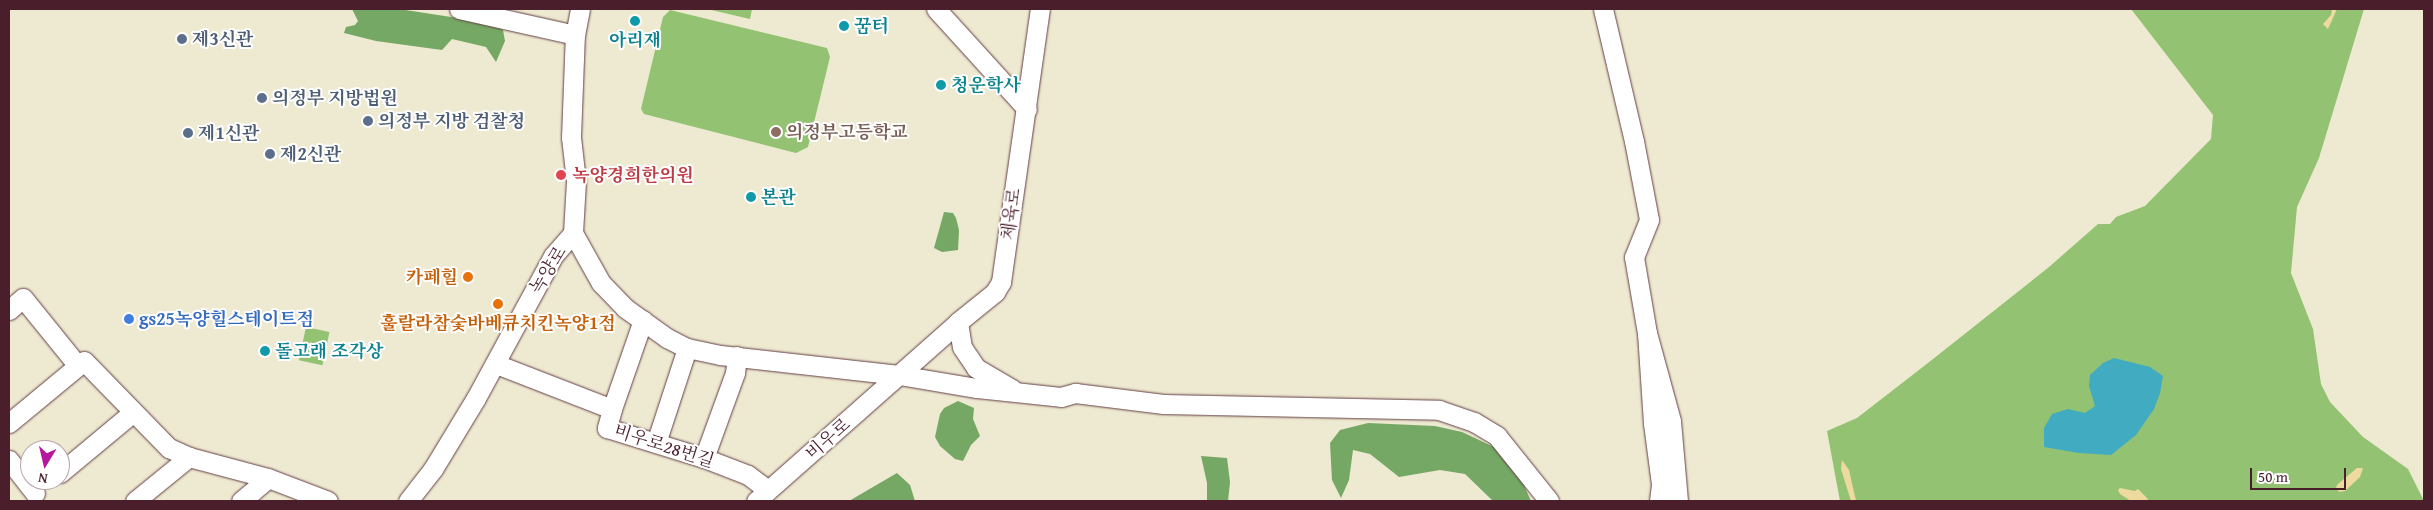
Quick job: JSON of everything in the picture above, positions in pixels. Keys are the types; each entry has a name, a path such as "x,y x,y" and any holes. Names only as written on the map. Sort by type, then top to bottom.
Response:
{"street":[{"path":"459,9 575,35"},
{"name":"녹양로","path":"408,501 433,469 496,364 553,256 573,233 576,181 571,137 575,35 580,9"},
{"path":"936,9 1027,109"},
{"name":"체육로","path":"899,375 958,322 995,292 1001,282 1040,9"},
{"path":"1604,9 1634,141 1649,220 1634,257 1647,333 1671,421 1678,501"},
{"path":"573,233 601,283 625,308 687,348 720,355 899,375 1020,393 1061,397 1075,393 1163,404 1439,410 1474,422 1496,436 1549,501"},
{"path":"9,310 23,298 78,366"},
{"path":"612,409 643,320"},
{"path":"958,322 962,347 976,368 1020,393"},
{"path":"1647,333 1653,423 1661,484 1659,501"},
{"path":"656,443 687,348"},
{"path":"704,458 735,373 738,356"},
{"path":"9,423 84,361 132,413 169,448 189,457 268,478 328,501"},
{"name":"비우로28번길","path":"496,364 612,409 606,428 704,458 748,475 762,496"},
{"name":"비우로","path":"762,496 899,375"},
{"path":"70,465 132,413"},
{"path":"135,501 189,457"},
{"path":"9,460 31,497"},
{"path":"241,501 268,478"}],"green space":[{"path":"352,9 399,9 490,23 503,30 505,41 496,62 486,47 452,39 442,50 376,41 344,33 346,27 355,25 358,21"},
{"path":"707,9 752,9 750,19"},
{"path":"2131,9 2364,9 2319,158 2297,207 2291,273 2313,329 2321,384 2330,402 2363,437 2408,469 2424,501 1840,501 1827,431 1857,418 2049,267 2098,224 2110,224 2116,217 2145,206 2211,139 2213,115"},
{"path":"670,10 827,48 830,57 808,147 796,153 644,114 641,109 663,17"},
{"path":"944,212 953,213 956,218 959,230 958,250 942,252 934,248"},
{"path":"306,327 329,332 322,365 299,360"},
{"path":"958,401 974,408 973,419 980,436 971,445 963,461 955,459 940,446 935,437 940,414 944,408"},
{"path":"1368,423 1435,426 1462,432 1496,448 1519,474 1531,501 1493,501 1465,474 1440,470 1399,477 1370,454 1353,450 1349,480 1341,498 1332,480 1330,443 1340,430"},
{"path":"1201,456 1227,458 1230,482 1228,501 1207,501 1207,483"},
{"path":"897,473 910,485 915,501 849,501"}],"sand":[{"path":"2332,9 2337,9 2328,29 2323,24 2331,15"},
{"path":"1842,460 1849,470 1856,501 1851,501 1841,469"},
{"path":"2357,468 2363,468 2360,477 2345,491 2339,492 2336,487 2338,484"},
{"path":"2120,488 2135,491 2138,489 2148,499 2147,501 2131,501 2120,494 2118,490"}],"water":[{"path":"2114,358 2150,367 2163,376 2160,393 2154,409 2136,435 2111,455 2079,453 2044,447 2044,428 2052,414 2068,409 2085,413 2095,406 2089,386 2090,375 2103,363"}],"place":[{"name":"아리재","path":"635,21"},
{"name":"꿈터","path":"844,26"},
{"name":"제3신관","path":"182,39"},
{"name":"청운학사","path":"941,85"},
{"name":"의정부 지방법원","path":"262,98"},
{"name":"의정부 지방 검찰청","path":"368,121"},
{"name":"의정부고등학교","path":"776,132"},
{"name":"제1신관","path":"188,133"},
{"name":"제2신관","path":"270,154"},
{"name":"녹양경희한의원","path":"561,175"},
{"name":"본관","path":"751,197"},
{"name":"카페힐","path":"468,277"},
{"name":"훌랄라참숯바베큐치킨녹양1점","path":"498,304"},
{"name":"gs25녹양힐스테이트점","path":"129,319"},
{"name":"돌고래 조각상","path":"265,351"}]}
